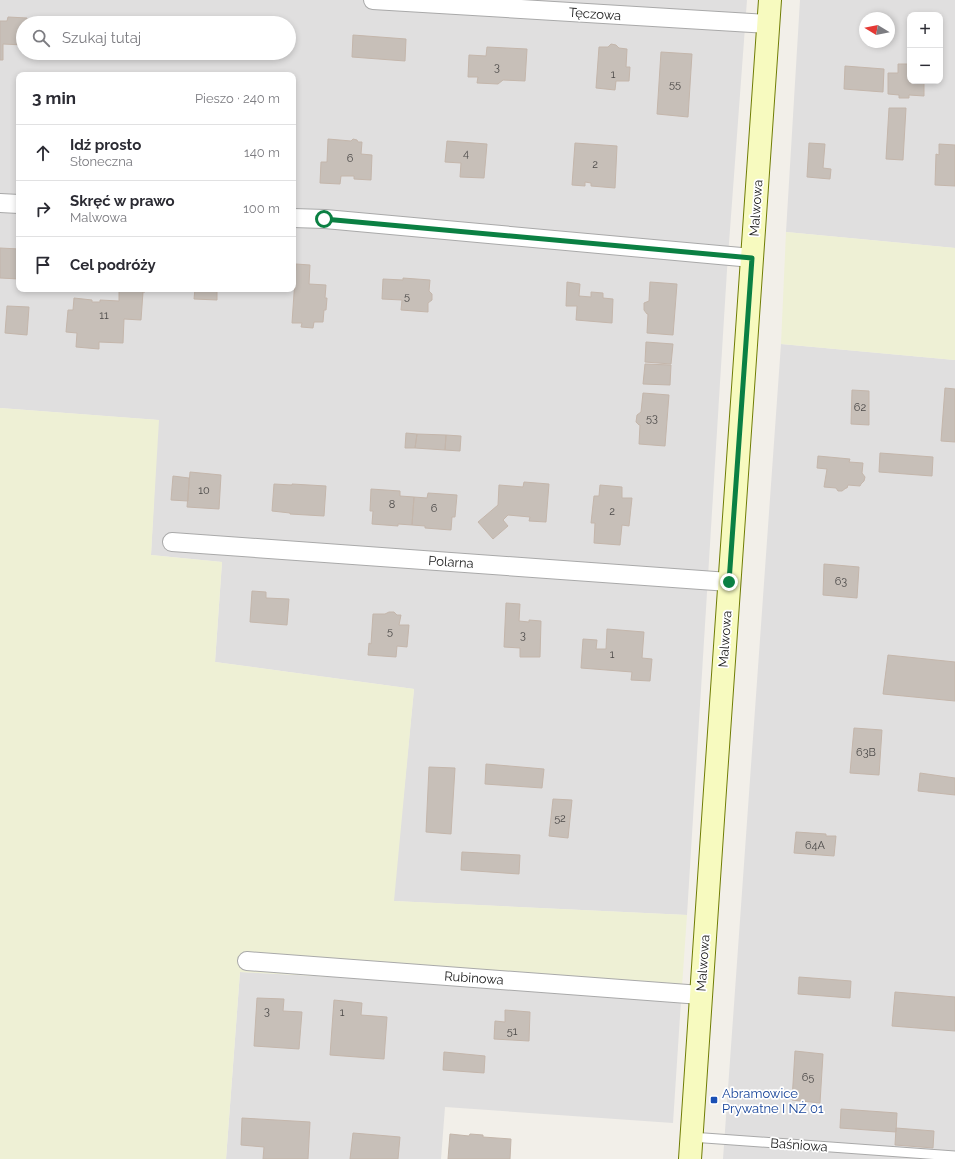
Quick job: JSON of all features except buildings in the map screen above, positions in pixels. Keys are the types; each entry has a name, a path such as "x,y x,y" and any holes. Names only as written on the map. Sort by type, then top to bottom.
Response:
{"street":[{"name":"Tęczowa","path":"373,0 768,24"},
{"name":"Malwowa","path":"690,1159 770,0"},
{"path":"0,203 16,204"},
{"path":"296,218 324,219 752,258"},
{"name":"Polarna","path":"172,542 729,582"},
{"name":"Rubinowa","path":"247,961 701,995"}],"lane":[{"name":"Baśniowa","path":"691,1137 955,1156"}],"shaded area":[{"path":"0,0 747,0 727,270 687,915 393,901 414,689 215,662 222,562 151,555 158,420 0,408"},
{"path":"800,0 955,0 955,248 786,232"},
{"path":"781,344 955,360 955,1159 723,1159"},
{"path":"240,972 450,983 681,1001 673,1123 445,1107 441,1159 226,1159"}],"green space":[{"path":"786,232 955,248 955,360 781,344"},
{"path":"0,408 159,420 151,555 222,562 215,662 414,689 394,901 687,915 681,1001 450,983 240,972 226,1159 0,1159"}],"place":[{"name":"Abramowice Prywatne I NŻ 01","path":"714,1100"}],"route":[{"path":"324,219 752,258 729,582"}]}
